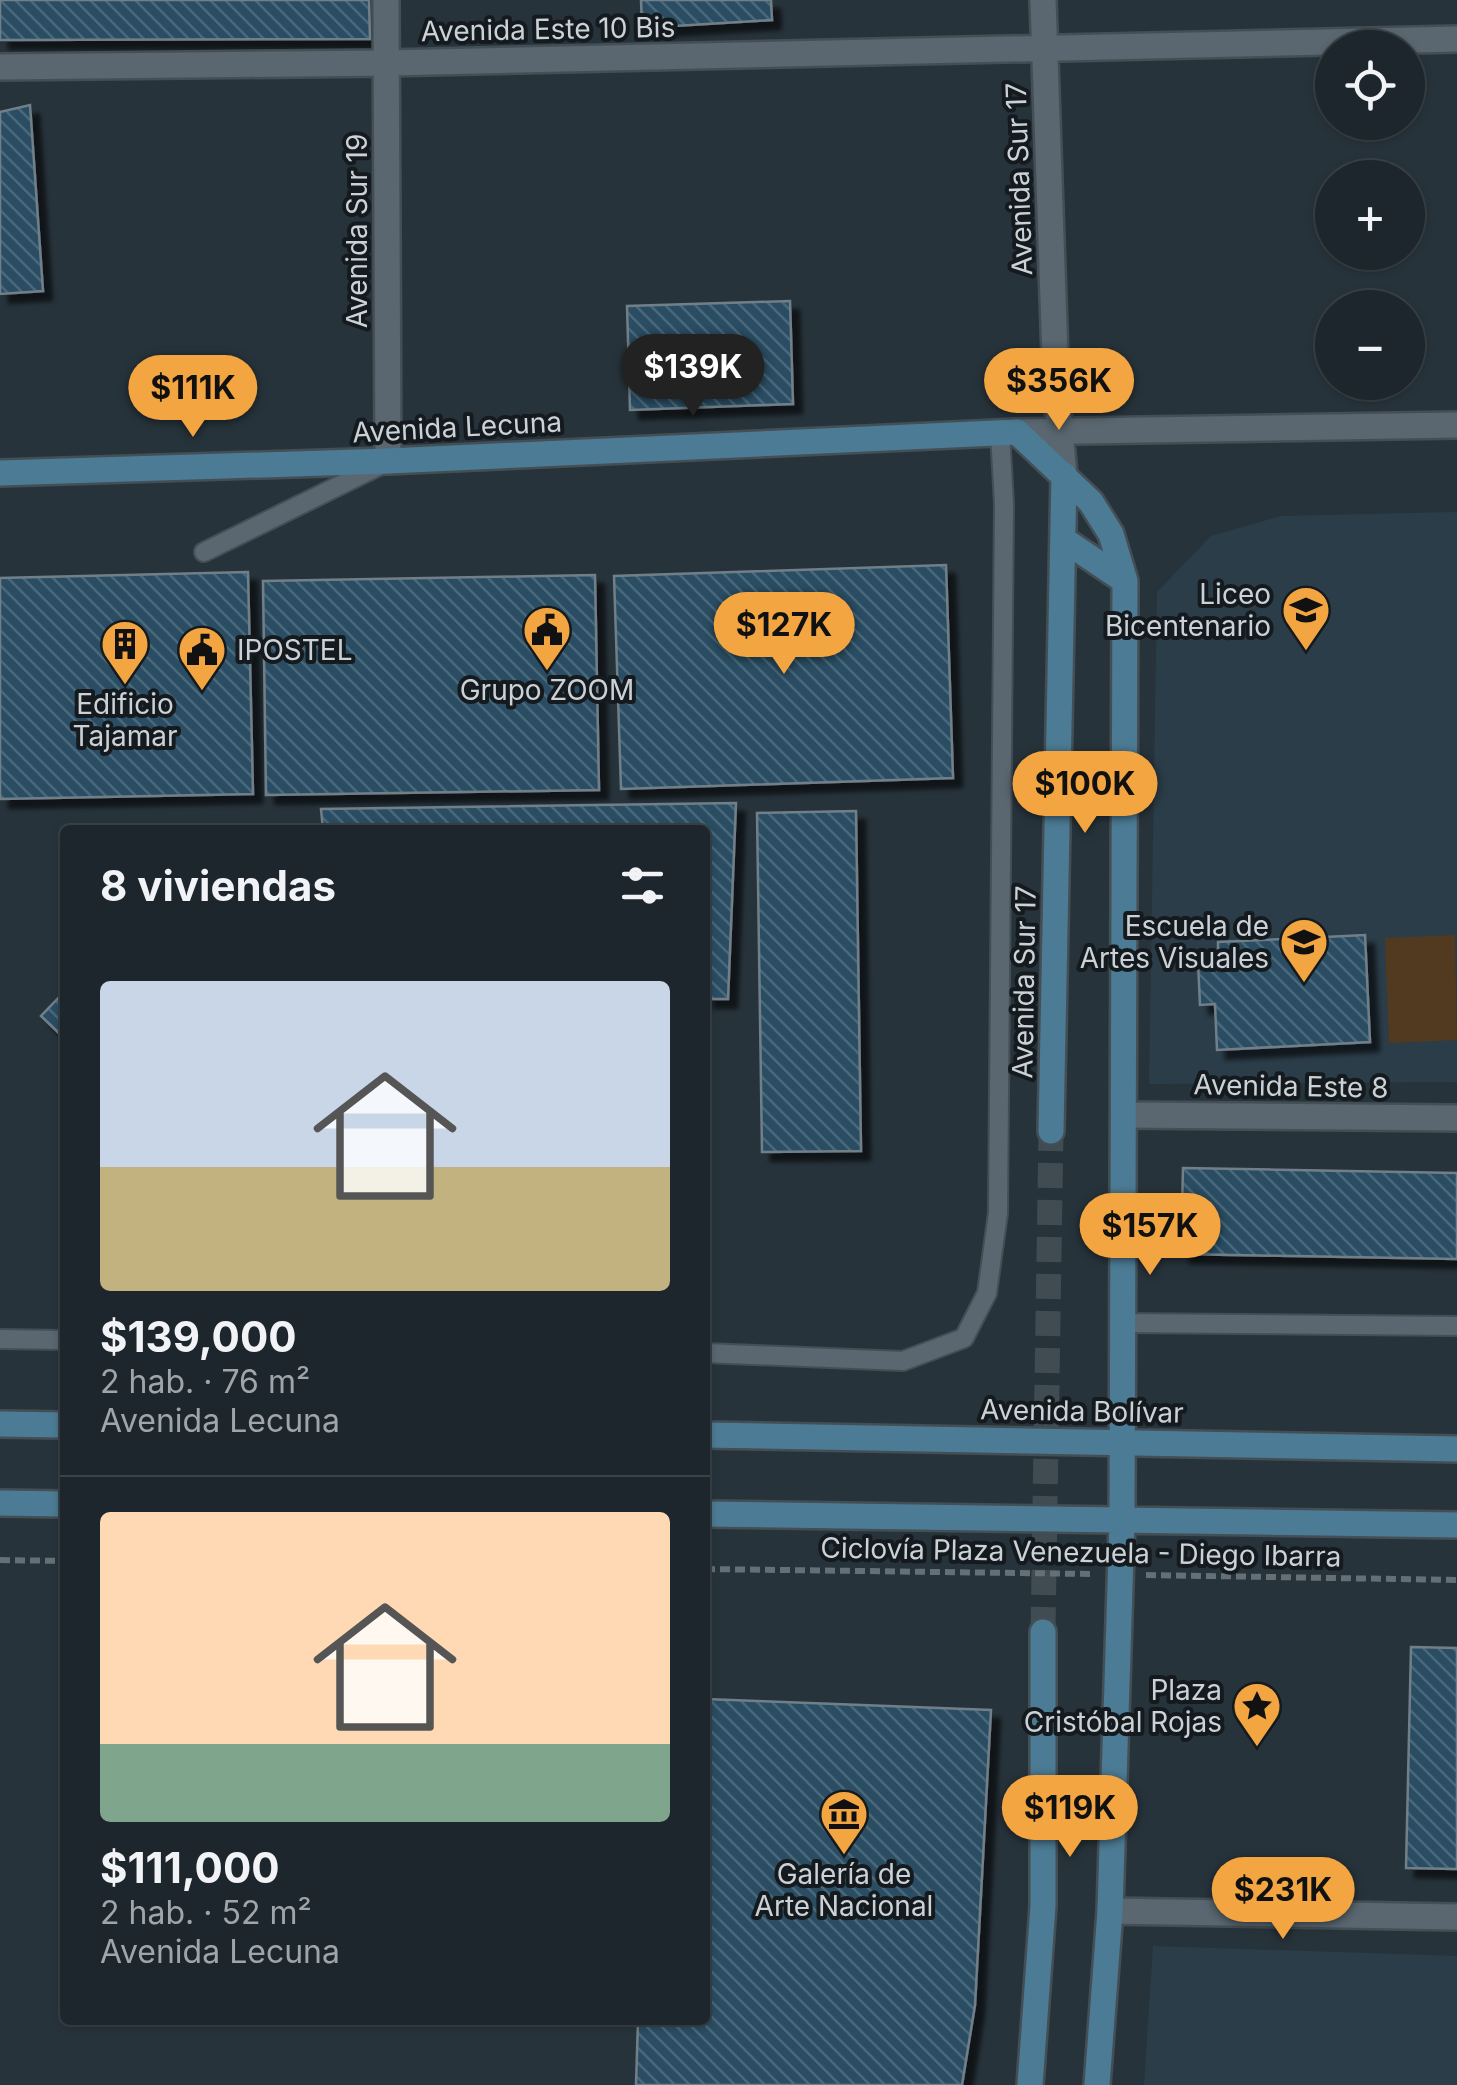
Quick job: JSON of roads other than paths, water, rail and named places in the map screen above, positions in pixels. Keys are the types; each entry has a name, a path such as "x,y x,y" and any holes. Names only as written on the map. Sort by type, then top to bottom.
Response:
{"main road":[{"name":"Avenida Lecuna","path":"0,473 388,461 1009,433"},
{"path":"1009,433 1092,502 1111,534 1126,581 1122,1521 1110,1911 1097,2085"},
{"name":"Avenida Sur 17","path":"1051,1131 1064,475"},
{"path":"1064,540 1126,581"},
{"path":"0,1424 60,1425"},
{"name":"Avenida Bolívar","path":"710,1435 1457,1449"},
{"path":"0,1503 60,1504"},
{"path":"710,1514 1457,1524"},
{"path":"1030,2085 1043,1906 1043,1632"}],"street":[{"name":"Avenida Sur 19","path":"386,0 388,461"},
{"name":"Avenida Sur 17","path":"1043,0 1059,432 1064,475"},
{"name":"Avenida Este 10 Bis","path":"0,67 387,63 1457,39"},
{"name":"Avenida Lecuna","path":"1009,433 1457,425"},
{"name":"Avenida Este 8","path":"1124,1114 1457,1118"},
{"path":"1110,1911 1457,1917"}],"lane":[{"path":"710,1353 903,1361 964,1338 987,1292 998,1213 1004,504 1009,433"},
{"path":"204,552 388,461"},
{"path":"1122,1323 1457,1326"},
{"path":"0,1339 60,1340"}],"tunnel":[{"path":"1043,1632 1051,1131"}],"place":[{"name":"Liceo Bicentenario","path":"1306,652"},
{"name":"Grupo ZOOM","path":"547,672"},
{"name":"Edificio Tajamar","path":"125,686"},
{"name":"IPOSTEL","path":"202,692"},
{"name":"Escuela de Artes Visuales","path":"1304,984"},
{"name":"Plaza Cristóbal Rojas","path":"1257,1748"},
{"name":"Galería de Arte Nacional","path":"844,1856"}]}
